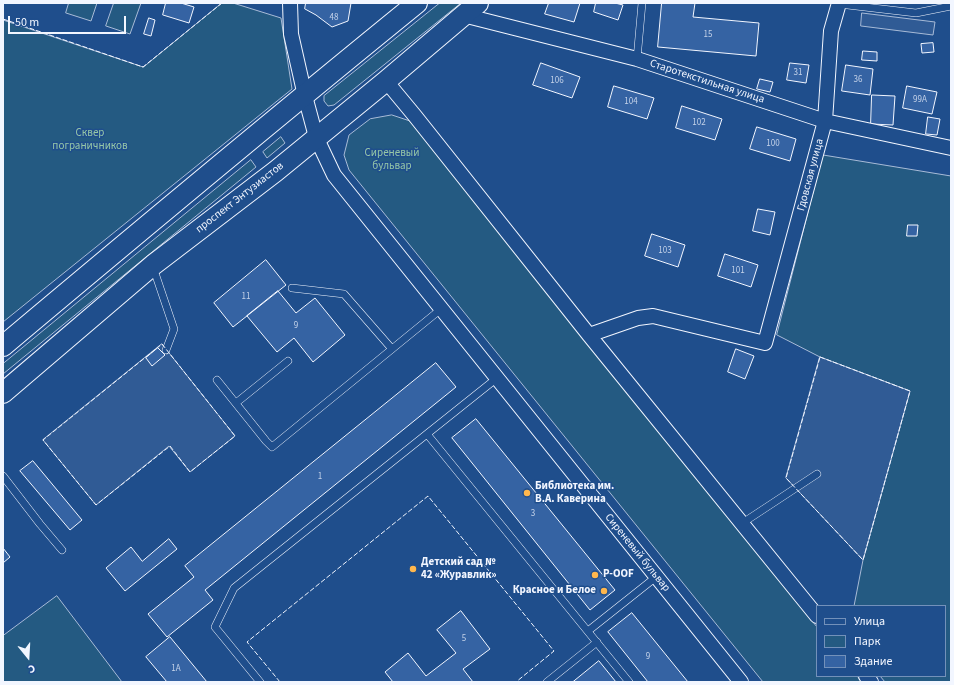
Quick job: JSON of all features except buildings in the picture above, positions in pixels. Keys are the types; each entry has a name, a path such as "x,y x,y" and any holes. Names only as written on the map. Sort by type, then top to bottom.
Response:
{"main road":[{"path":"3,346 240,148 417,3"},
{"name":"проспект Энтузиастов","path":"3,393 152,265 276,171 471,9"}],"street":[{"name":"Гдовская улица","path":"588,334 638,318 653,316 766,343 825,121 831,31 839,3"},
{"name":"Сиреневый бульвар","path":"288,4 291,34 316,137 334,175 741,682"},
{"name":"Старотекстильная улица","path":"471,9 637,59 825,121 951,148"},
{"path":"386,81 588,334 816,615"}],"lane":[{"path":"637,59 642,3"},
{"path":"839,3 916,13 941,6 951,6"},
{"path":"152,265 174,329 166,350"},
{"path":"292,288 344,294 392,349"},
{"path":"217,380 272,447 441,309"},
{"path":"236,403 288,361"},
{"path":"260,682 216,627 234,588 497,378"},
{"path":"427,434 629,682"},
{"path":"742,524 817,474"},
{"path":"3,476 62,550"},
{"path":"588,631 656,577"},
{"path":"547,682 597,642"}],"green space":[{"path":"69,3 97,3 91,21 66,13"},
{"path":"114,3 141,3 130,34 106,26"},
{"name":"Сквер пограничников","path":"222,3 233,3 281,18 292,89 3,322 3,20 143,67"},
{"path":"440,3 461,3 334,105 328,106 324,101 324,96"},
{"name":"Сиреневый бульвар","path":"392,115 410,121 816,626 816,677 858,677 862,682 763,682 349,170 344,155 349,135 370,119"},
{"path":"281,137 285,143 267,158 263,152"},
{"path":"823,155 951,176 951,682 885,682 881,677 946,677 946,605 854,605 863,560 910,391 820,357 777,335"},
{"path":"251,160 256,167 3,374 3,364"},
{"path":"57,596 122,682 3,682 3,636"}],"shaded area":[{"path":"862,13 935,22 933,35 861,26"},
{"path":"162,344 235,436 190,472 169,446 96,505 43,440"},
{"path":"820,357 910,391 863,560 786,478"}],"fence":[{"path":"3,19 143,67 222,3"},
{"path":"162,344 235,436 190,472 170,446 96,505 43,440 162,344"},
{"path":"820,357 910,391 863,560 786,478 820,357"},
{"path":"280,682 247,642 428,496 554,651 516,682"}],"place":[{"name":"Библиотека им. В.А. Каверина","path":"527,493"},
{"name":"Детский сад № 42 «Журавлик»","path":"413,569"},
{"name":"P-OOF","path":"595,575"},
{"name":"Красное и Белое","path":"604,591"}]}
